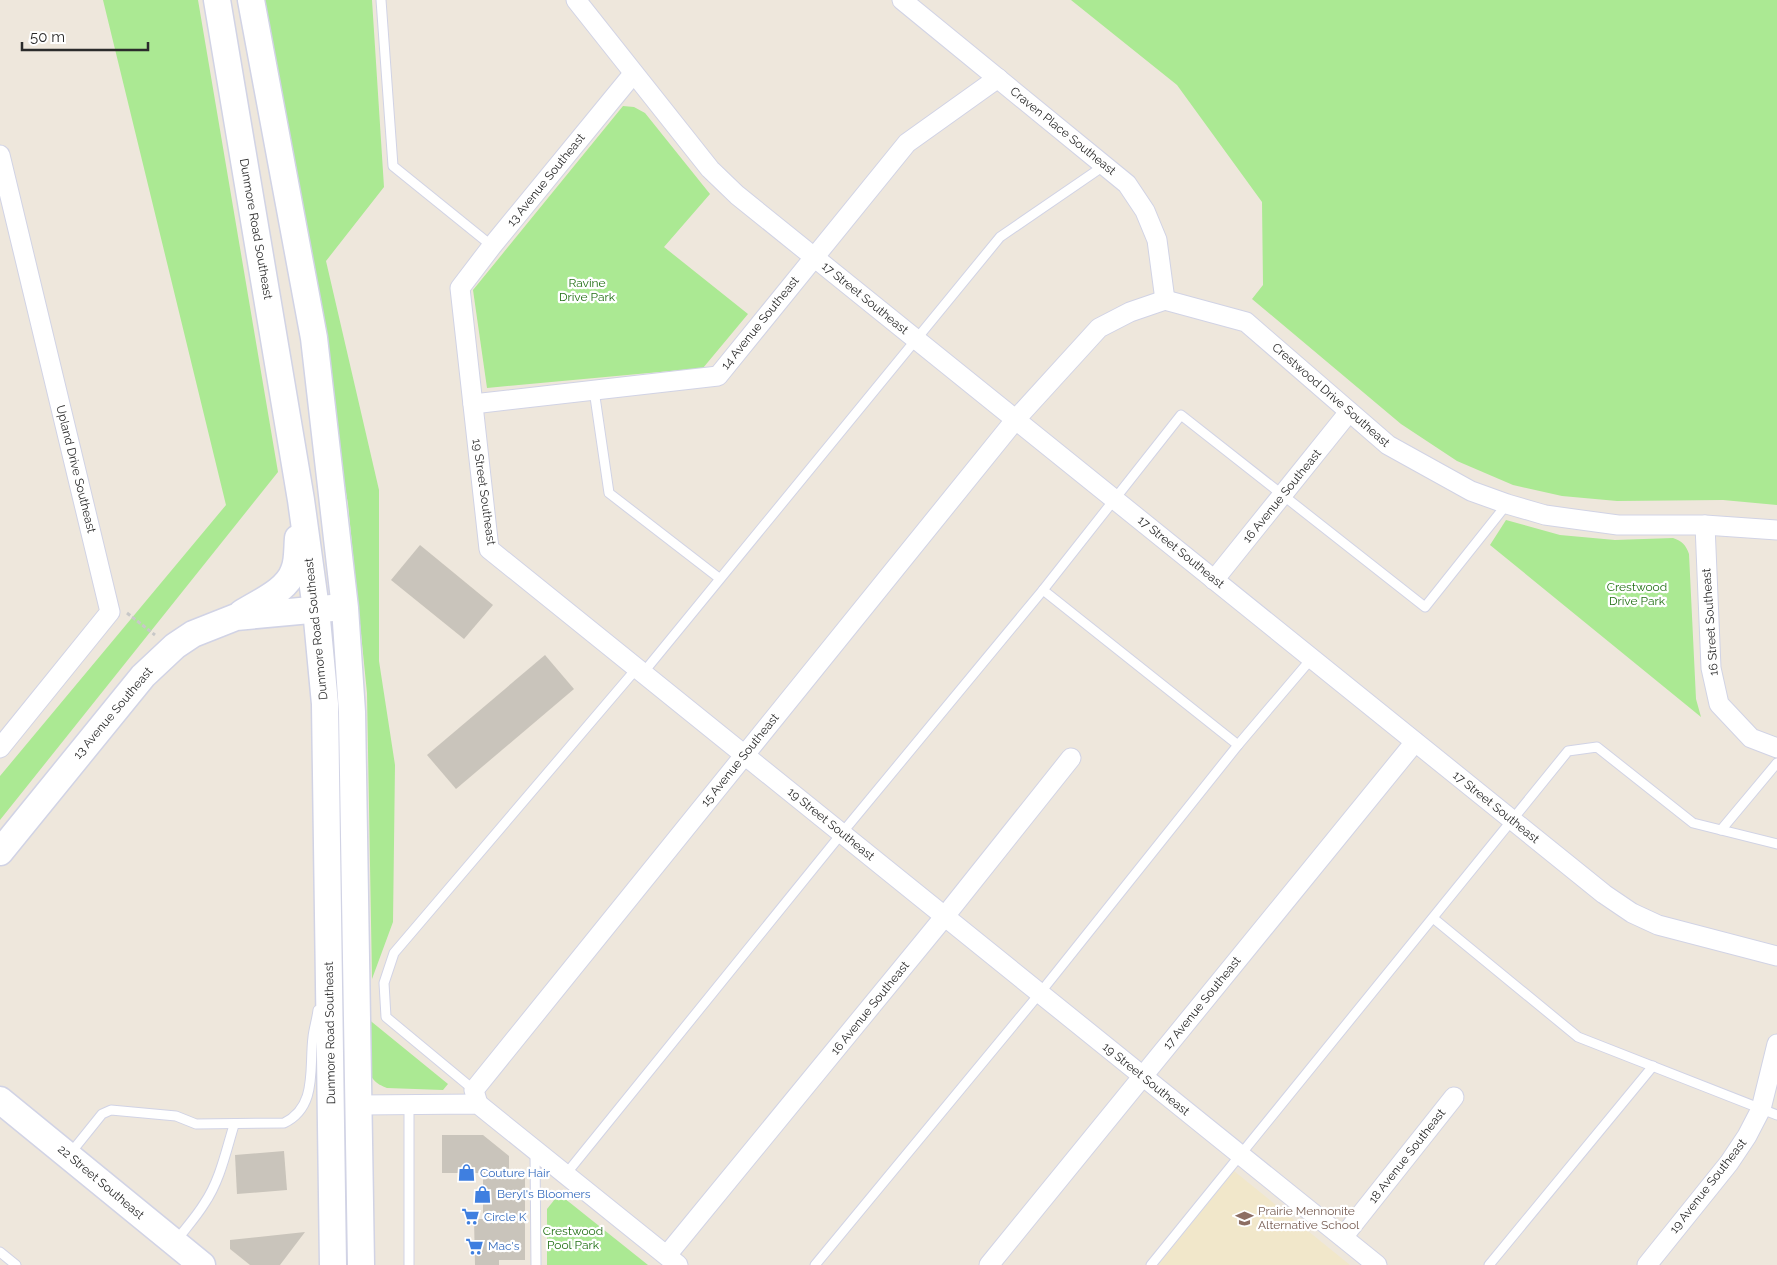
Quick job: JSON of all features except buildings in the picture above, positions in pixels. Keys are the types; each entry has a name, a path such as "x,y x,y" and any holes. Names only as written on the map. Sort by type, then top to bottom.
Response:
{"main road":[{"name":"Dunmore Road Southeast","path":"217,0 301,500 316,610 325,704 334,1265"},
{"path":"251,0 314,338 345,608 352,712 361,1265"},
{"path":"236,617 280,588 294,571 301,500"},
{"name":"13 Avenue Southeast","path":"0,852 142,676 175,646 193,634 236,617 345,608"},
{"name":"22 Street Southeast","path":"0,1100 202,1265"}],"street":[{"name":"17 Street Southeast","path":"576,0 710,170 737,195 1604,894 1632,912 1658,925 1777,956"},
{"name":"Craven Place Southeast","path":"902,0 1127,184 1145,212 1157,240 1165,300"},
{"name":"13 Avenue Southeast","path":"460,288 492,246 634,74"},
{"name":"14 Avenue Southeast","path":"473,404 718,376 908,143 998,78"},
{"name":"Upland Drive Southeast","path":"0,155 110,612 0,748"},
{"name":"19 Street Southeast","path":"460,288 489,549 1377,1265"},
{"name":"Crestwood Drive Southeast","path":"1165,300 1246,322 1388,445 1471,491 1545,515 1618,526 1705,525 1777,530"},
{"path":"1016,419 1099,328 1130,312 1165,300"},
{"name":"16 Avenue Southeast","path":"1214,580 1349,412"},
{"name":"15 Avenue Southeast","path":"476,1097 745,755 1016,419"},
{"name":"16 Street Southeast","path":"1705,525 1711,668 1719,704 1751,738 1777,748"},
{"name":"17 Avenue Southeast","path":"989,1265 1416,742"},
{"name":"16 Avenue Southeast","path":"672,1260 1070,758"},
{"name":"19 Avenue Southeast","path":"1646,1265 1729,1163 1747,1136 1769,1112 1777,1044"},
{"path":"359,1105 409,1105 476,1097 535,1149 672,1260"},
{"name":"18 Avenue Southeast","path":"1342,1237 1454,1097"}],"lane":[{"path":"381,0 393,166 492,246"},
{"path":"476,1097 386,1017 384,983 394,953 719,578 1000,237 1105,165"},
{"path":"594,390 609,492 719,578"},
{"path":"566,1174 842,833 1043,590 1181,415 1425,607 1507,504"},
{"path":"1043,590 1238,745"},
{"path":"815,1265 1040,993 1238,745 1312,658"},
{"path":"1151,1265 1568,751 1597,747 1693,823 1777,844"},
{"path":"1722,830 1777,764"},
{"path":"1433,918 1578,1037 1769,1112"},
{"path":"68,1155 102,1114 111,1110 176,1116 196,1124 284,1123 291,1120 304,1104 310,1091 313,1037 329,960"},
{"path":"1489,1265 1653,1066"},
{"path":"409,1105 409,1265"},
{"path":"174,1243 205,1204 234,1125"},
{"path":"535,1149 536,1265"},
{"path":"0,1252 16,1265"}],"path":[{"path":"127,613 155,635"}],"shaded area":[{"name":"Prairie Mennonite Alternative School","path":"1234,1171 1350,1265 1158,1265"}],"green space":[{"path":"103,0 198,0 278,472 0,820 0,776 226,505"},
{"path":"264,0 372,0 384,187 326,261 379,490 379,661 395,765 393,922 372,979 367,693 348,504"},
{"path":"1071,0 1777,0 1777,505 1723,500 1617,501 1562,496 1513,485 1457,461 1401,424 1252,299 1263,285 1262,202 1177,85"},
{"name":"Ravine Drive Park","path":"623,106 634,107 645,113 710,194 664,247 748,314 703,368 487,388 473,290"},
{"name":"Crestwood Drive Park","path":"1506,520 1560,535 1615,540 1673,538 1683,544 1689,554 1696,699 1701,717 1490,545"},
{"path":"367,1018 448,1084 443,1090 387,1088 375,1081 368,1067"},
{"name":"Crestwood Pool Park","path":"559,1194 648,1265 547,1265 547,1209"}],"place":[{"name":"Couture Hair","path":"466,1173"},
{"name":"Beryl's Bloomers","path":"483,1194"},
{"name":"Circle K","path":"470,1217"},
{"name":"Prairie Mennonite Alternative School","path":"1244,1218"},
{"name":"Mac's","path":"474,1246"}]}
